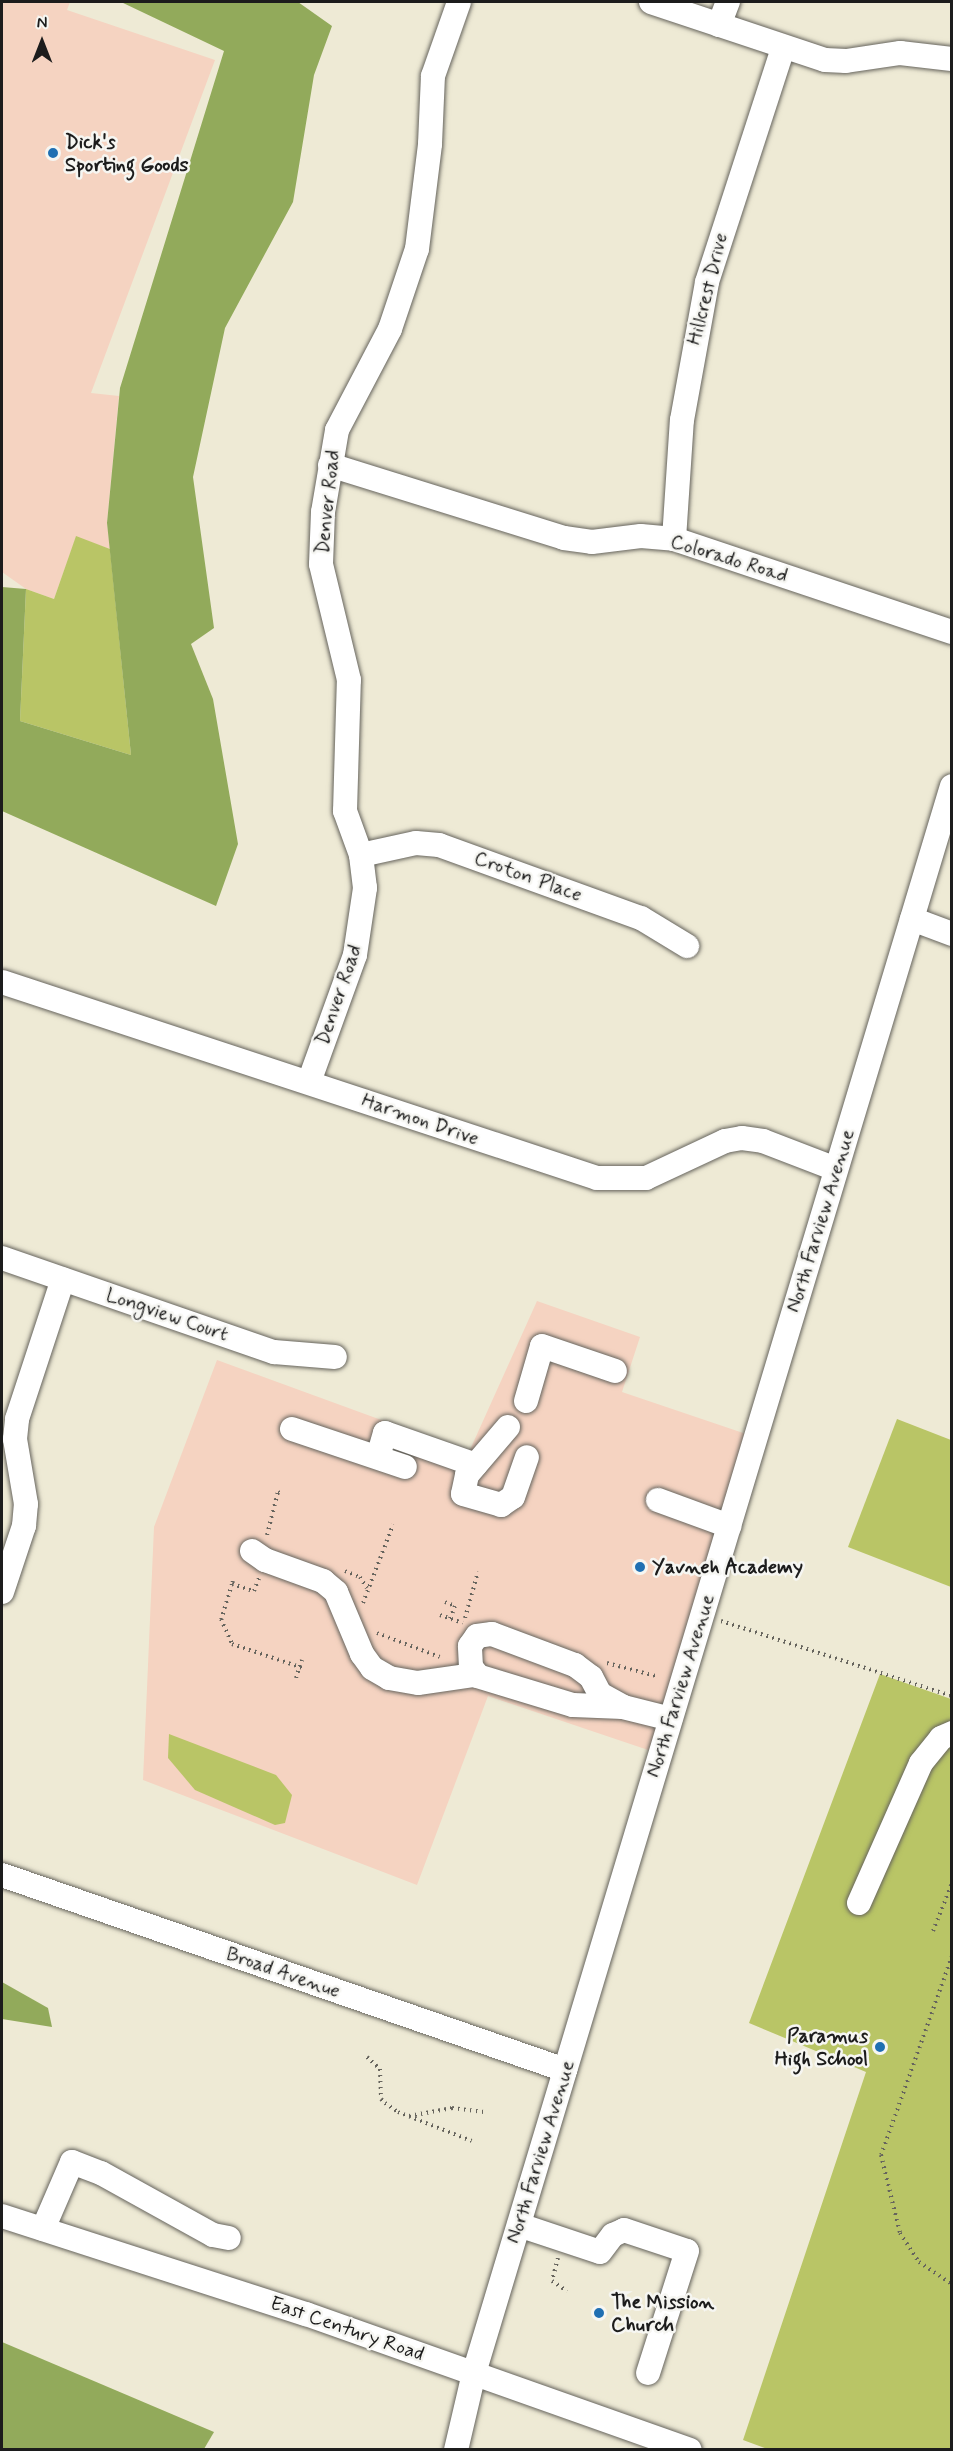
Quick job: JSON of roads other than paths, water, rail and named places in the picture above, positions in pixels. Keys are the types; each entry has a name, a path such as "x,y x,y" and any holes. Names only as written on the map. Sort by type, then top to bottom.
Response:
{"street":[{"name":"Denver Road","path":"309,1082 355,956 365,888 361,855 345,811 343,786 349,681 321,564 320,538 330,465 337,430 351,396 390,329 410,277 425,204 433,76 459,2"},
{"path":"651,2 783,48 846,62 900,53 951,60"},
{"path":"719,25 728,2"},
{"name":"Hillcrest Drive","path":"674,539 682,420 707,282 783,48"},
{"name":"Colorado Road","path":"330,465 564,538 592,542 641,536 674,539 951,632"},
{"name":"North Farview Avenue","path":"456,2450 474,2373 951,786"},
{"name":"Croton Place","path":"361,855 416,843 440,845 641,918 687,946"},
{"path":"912,919 951,934"},
{"name":"Harmon Drive","path":"2,982 597,1178 646,1179 725,1141 742,1138 763,1141 836,1169"},
{"name":"Longview Court","path":"2,1258 274,1352 335,1357"},
{"path":"2,1592 24,1526 26,1504 15,1439 17,1419 63,1279"},
{"path":"526,1401 542,1346 615,1371"},
{"path":"508,1427 466,1475 463,1494 501,1506 513,1497 527,1457"},
{"path":"292,1429 405,1467"},
{"path":"378,1457 386,1433 476,1465"},
{"path":"658,1500 729,1526"},
{"path":"258,1557 323,1581 336,1592 362,1654 372,1668 389,1678 418,1683 478,1676 573,1705 623,1707 671,1719"},
{"path":"478,1676 471,1667 470,1646 477,1636 492,1634 575,1665 591,1677 600,1694 623,1707"},
{"path":"859,1903 921,1763 941,1738 951,1733"},
{"name":"Broad Avenue","path":"2,1875 565,2070"},
{"path":"44,2229 72,2162 102,2173 213,2235 229,2238"},
{"name":"East Century Road","path":"2,2216 474,2373 690,2450"},
{"path":"519,2225 600,2252 613,2235 624,2230 687,2251 648,2373"}],"place":[{"name":"Dick's Sporting Goods","path":"53,153"},
{"name":"Yavneh Academy","path":"640,1567"},
{"name":"Paramus High School","path":"880,2047"},
{"name":"The Mission Church","path":"599,2313"}]}
